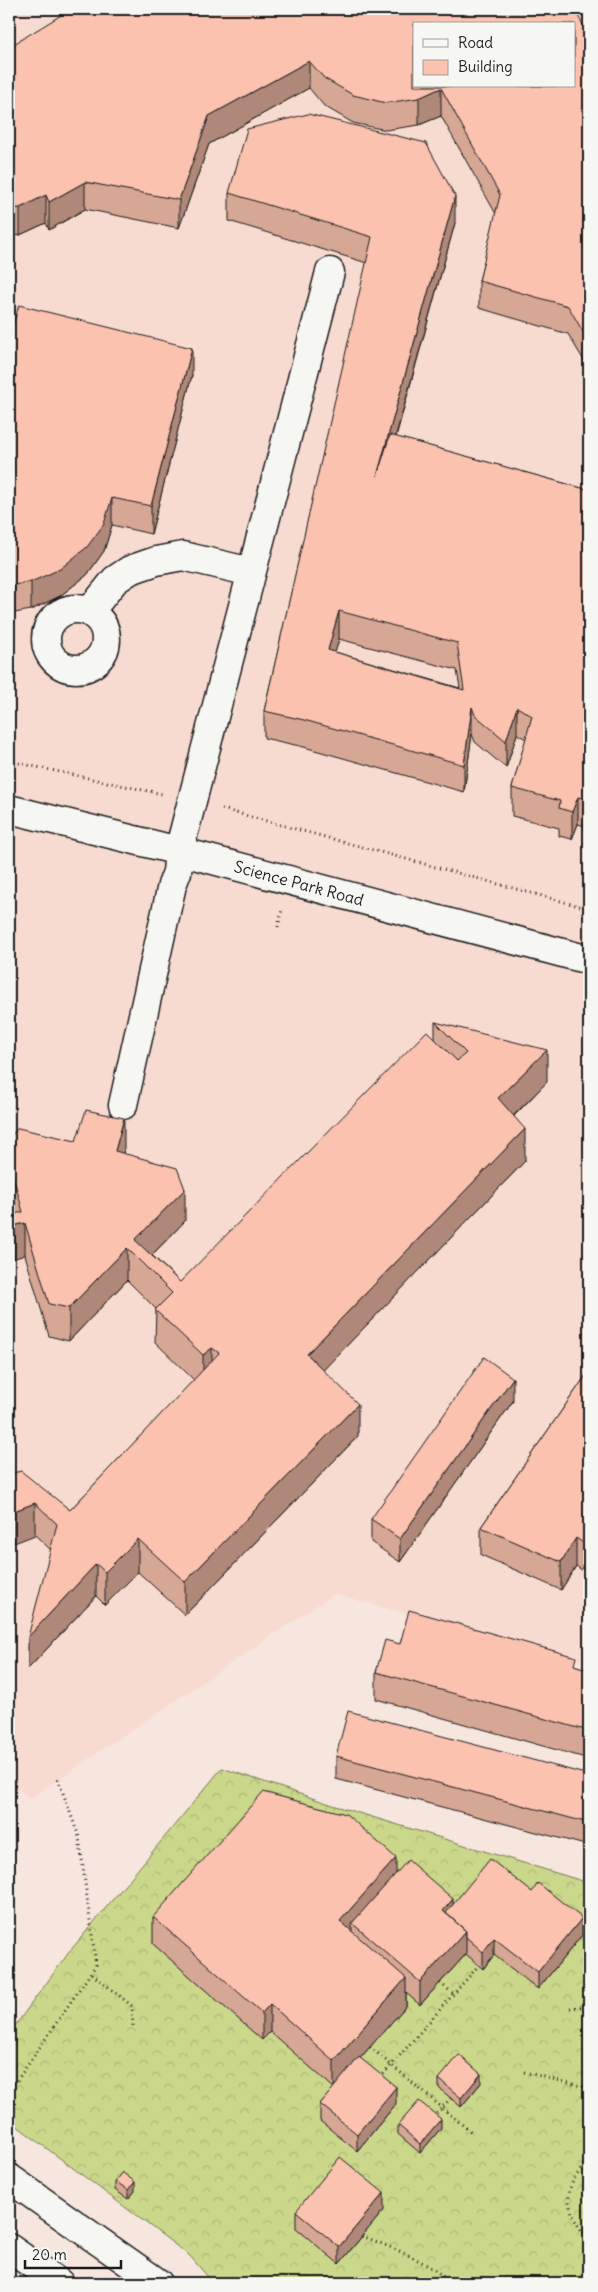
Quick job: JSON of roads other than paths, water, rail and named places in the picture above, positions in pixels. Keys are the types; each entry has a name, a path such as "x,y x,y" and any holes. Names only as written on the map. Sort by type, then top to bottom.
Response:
{"street":[{"path":"123,1105 172,885 177,872 179,851 330,272"},
{"path":"90,611 115,580 130,570 156,561 183,556 251,572"},
{"name":"Science Park Road","path":"9,809 179,851 589,960"},
{"path":"9,2178 158,2283"},
{"path":"9,2248 59,2283"}]}
